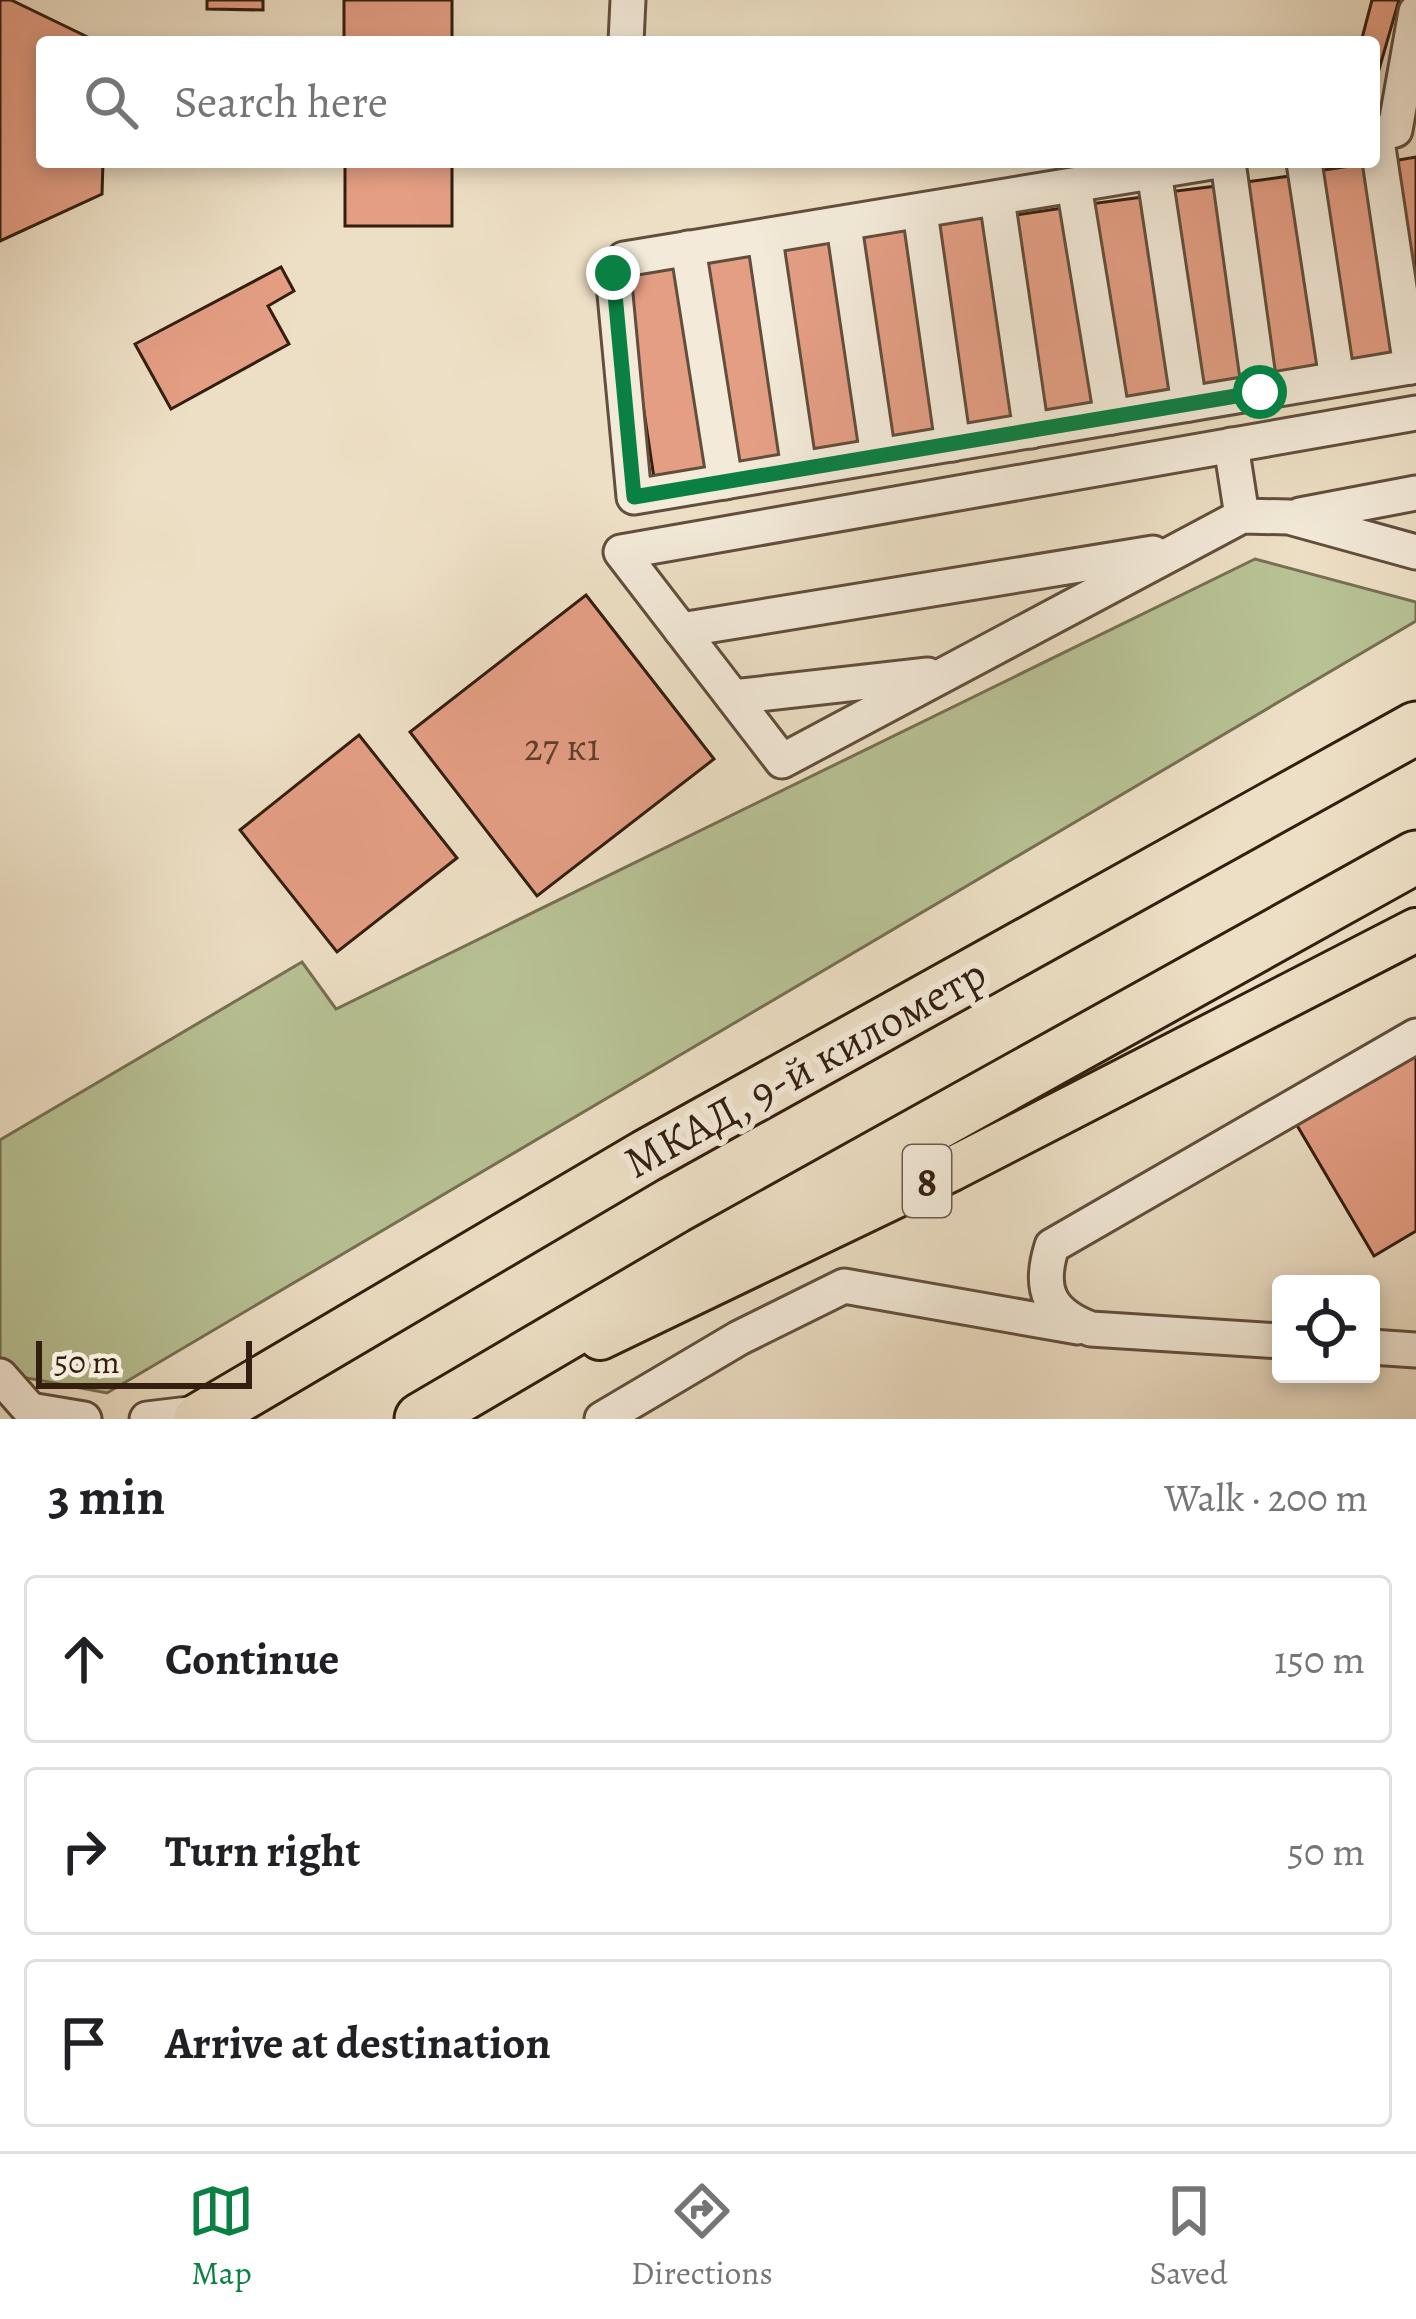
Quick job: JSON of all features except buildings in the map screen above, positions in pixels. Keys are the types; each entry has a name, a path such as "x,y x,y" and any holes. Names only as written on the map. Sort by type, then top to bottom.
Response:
{"highway":[{"name":"МКАД, 9-й километр","path":"207,1415 646,1156 1416,728"},
{"path":"421,1419 702,1254 1416,857"}],"main road":[{"name":"8","path":"431,1419 972,1159 1416,930"}],"lane":[{"path":"626,36 628,0"},
{"path":"1177,168 624,259 613,273 634,497 1413,366 1390,131 1416,12"},
{"path":"1229,168 1260,392"},
{"path":"1305,168 1336,379"},
{"path":"1154,172 1189,404"},
{"path":"1074,186 1112,417"},
{"path":"997,199 1030,430"},
{"path":"920,212 953,443"},
{"path":"844,226 878,456"},
{"path":"765,239 799,470"},
{"path":"688,248 725,482"},
{"path":"1416,413 621,552 782,760 1242,516 1289,517 1416,493"},
{"path":"1231,445 1242,516"},
{"path":"1289,517 1416,552"},
{"path":"681,630 1180,549"},
{"path":"733,698 947,673"},
{"path":"1091,1330 1065,1319 1046,1297 1043,1272 1052,1246 1416,1036"},
{"path":"602,1419 739,1338 844,1286 1091,1330 1272,1340"},
{"path":"1380,1348 1416,1350"},
{"path":"0,1376 30,1410 84,1419"},
{"path":"147,1419 207,1415"}],"green space":[{"path":"1255,559 1416,602 1416,621 107,1393 11,1375 0,1357 0,1140 302,962 336,1009"}],"route":[{"path":"613,273 634,497 1260,392"}]}
